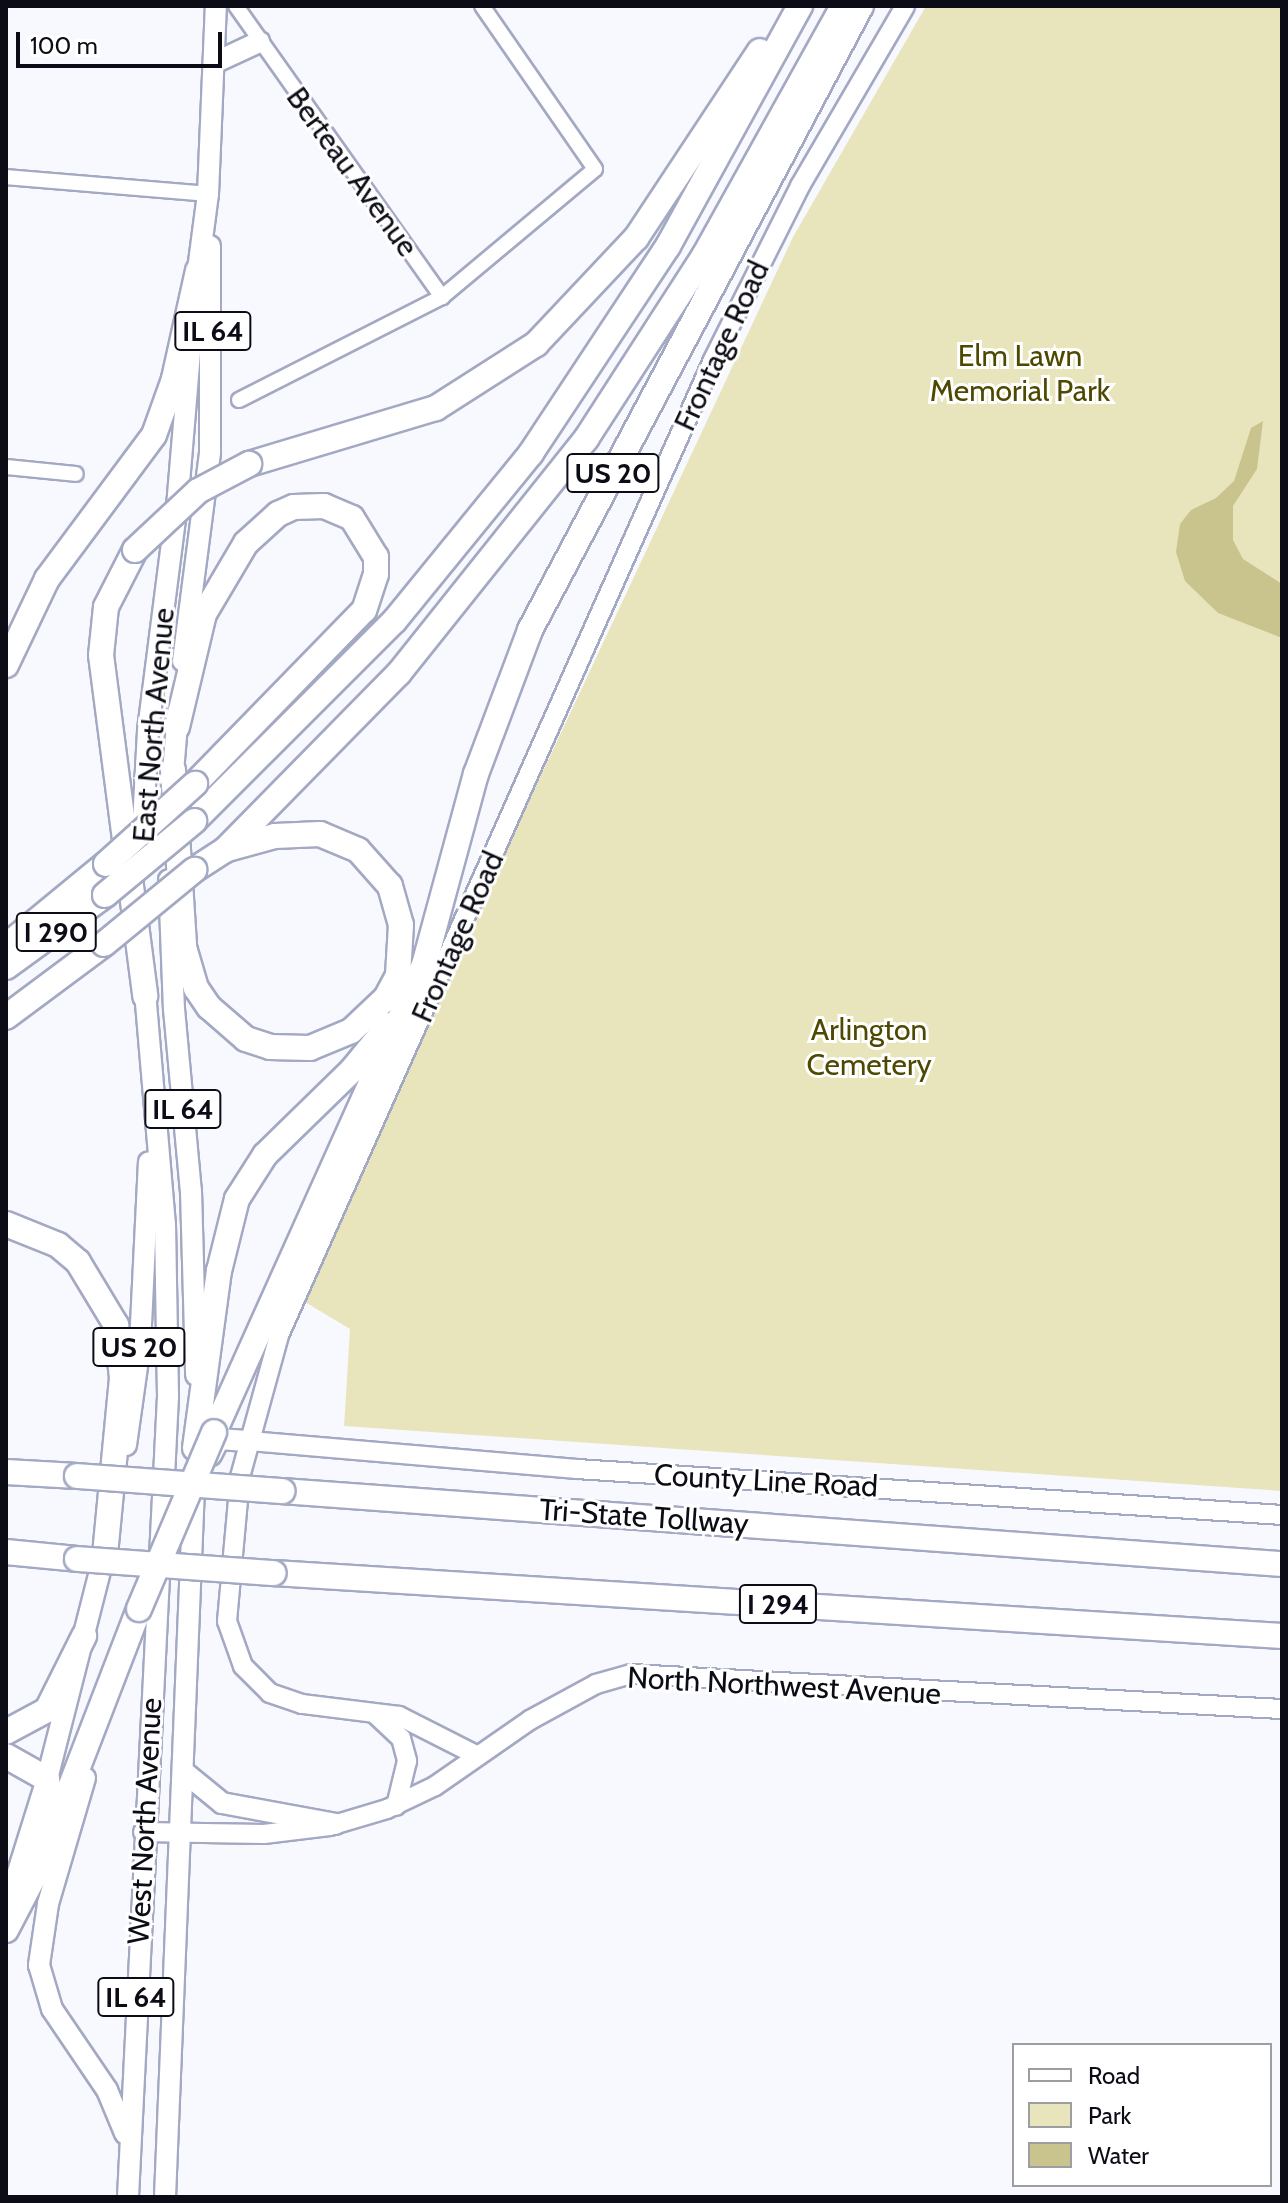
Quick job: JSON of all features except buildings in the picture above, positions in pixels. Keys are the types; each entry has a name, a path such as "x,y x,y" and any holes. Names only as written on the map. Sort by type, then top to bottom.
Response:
{"highway":[{"name":"US 20","path":"145,996 101,655 106,607 135,550 198,491 249,464 436,408 536,344 636,238 790,6"},
{"name":"I 290","path":"6,967 105,895 194,821 395,620 531,453 668,246 800,6"},
{"name":"I 290","path":"6,1017 104,944 194,870 225,850 399,673 586,439 704,256 843,6"},
{"name":"US 20","path":"6,1930 52,1834 207,1445 424,965 476,774 530,630 861,6"},
{"path":"6,665 47,579 154,435 174,379 198,271"},
{"path":"6,946 106,864 195,784 364,610 372,593 376,557 352,518 324,506 294,507 278,514 246,543 204,614 177,727"},
{"path":"173,770 184,947 196,988 209,1007 246,1039 290,1050 330,1043 371,1016 398,975 403,951 398,907 376,867 358,850 320,834 275,836 225,850"},
{"path":"207,1445 219,1271 237,1199 265,1155 373,1047 424,965"},
{"path":"6,1224 58,1245 78,1262 116,1325 122,1378 105,1553"},
{"name":"Tri-State Tollway","path":"11,1471 1282,1564"},
{"name":"I 294","path":"6,1552 274,1573 1282,1636"},
{"path":"6,1732 47,1710 84,1636"},
{"path":"6,1756 47,1779 54,1810 52,1834"}],"main road":[{"name":"East North Avenue","path":"166,1445 169,1296 145,996 143,797 208,194 216,6"},
{"path":"214,63 259,42"},
{"name":"East North Avenue","path":"207,1445 169,941 173,770 210,452 208,194"},
{"name":"US 20","path":"6,1910 47,1779 105,1553 140,1345 148,1185 148,1042"},
{"path":"207,1445 219,1439 250,1441"},
{"name":"West North Avenue","path":"128,2197 143,1832 166,1445"},
{"name":"West North Avenue","path":"165,2197 184,1772 207,1445"},
{"path":"130,2150 107,2090 52,2009 39,1965 59,1860 98,1735 143,1609"},
{"path":"184,1772 222,1803 335,1824"}],"street":[{"name":"Berteau Avenue","path":"236,6 442,297"},
{"path":"239,400 442,297 595,169 482,6"},
{"name":"Frontage Road","path":"478,1756 399,1716 281,1697 243,1666 227,1621 229,1549 250,1441 279,1335 713,360 807,173 905,6"},
{"path":"6,177 208,194"},
{"path":"6,467 76,474"},
{"name":"County Line Road","path":"250,1441 577,1469 1282,1515"},
{"name":"North Northwest Avenue","path":"143,1832 264,1834 335,1824 396,1806 596,1684 631,1674 1282,1709"},
{"path":"375,1714 401,1738 407,1761 396,1806"}],"green space":[{"name":"Arlington Cemetery","path":"926,6 1282,6 1282,1491 344,1426 350,1329 305,1302 450,970 793,237"}],"water":[{"path":"1263,421 1257,469 1233,506 1233,540 1243,559 1282,584 1282,638 1218,613 1185,581 1176,552 1180,524 1191,510 1216,498 1234,481 1251,428"}],"park label":[{"name":"Elm Lawn Memorial Park","path":"1020,373"}]}
